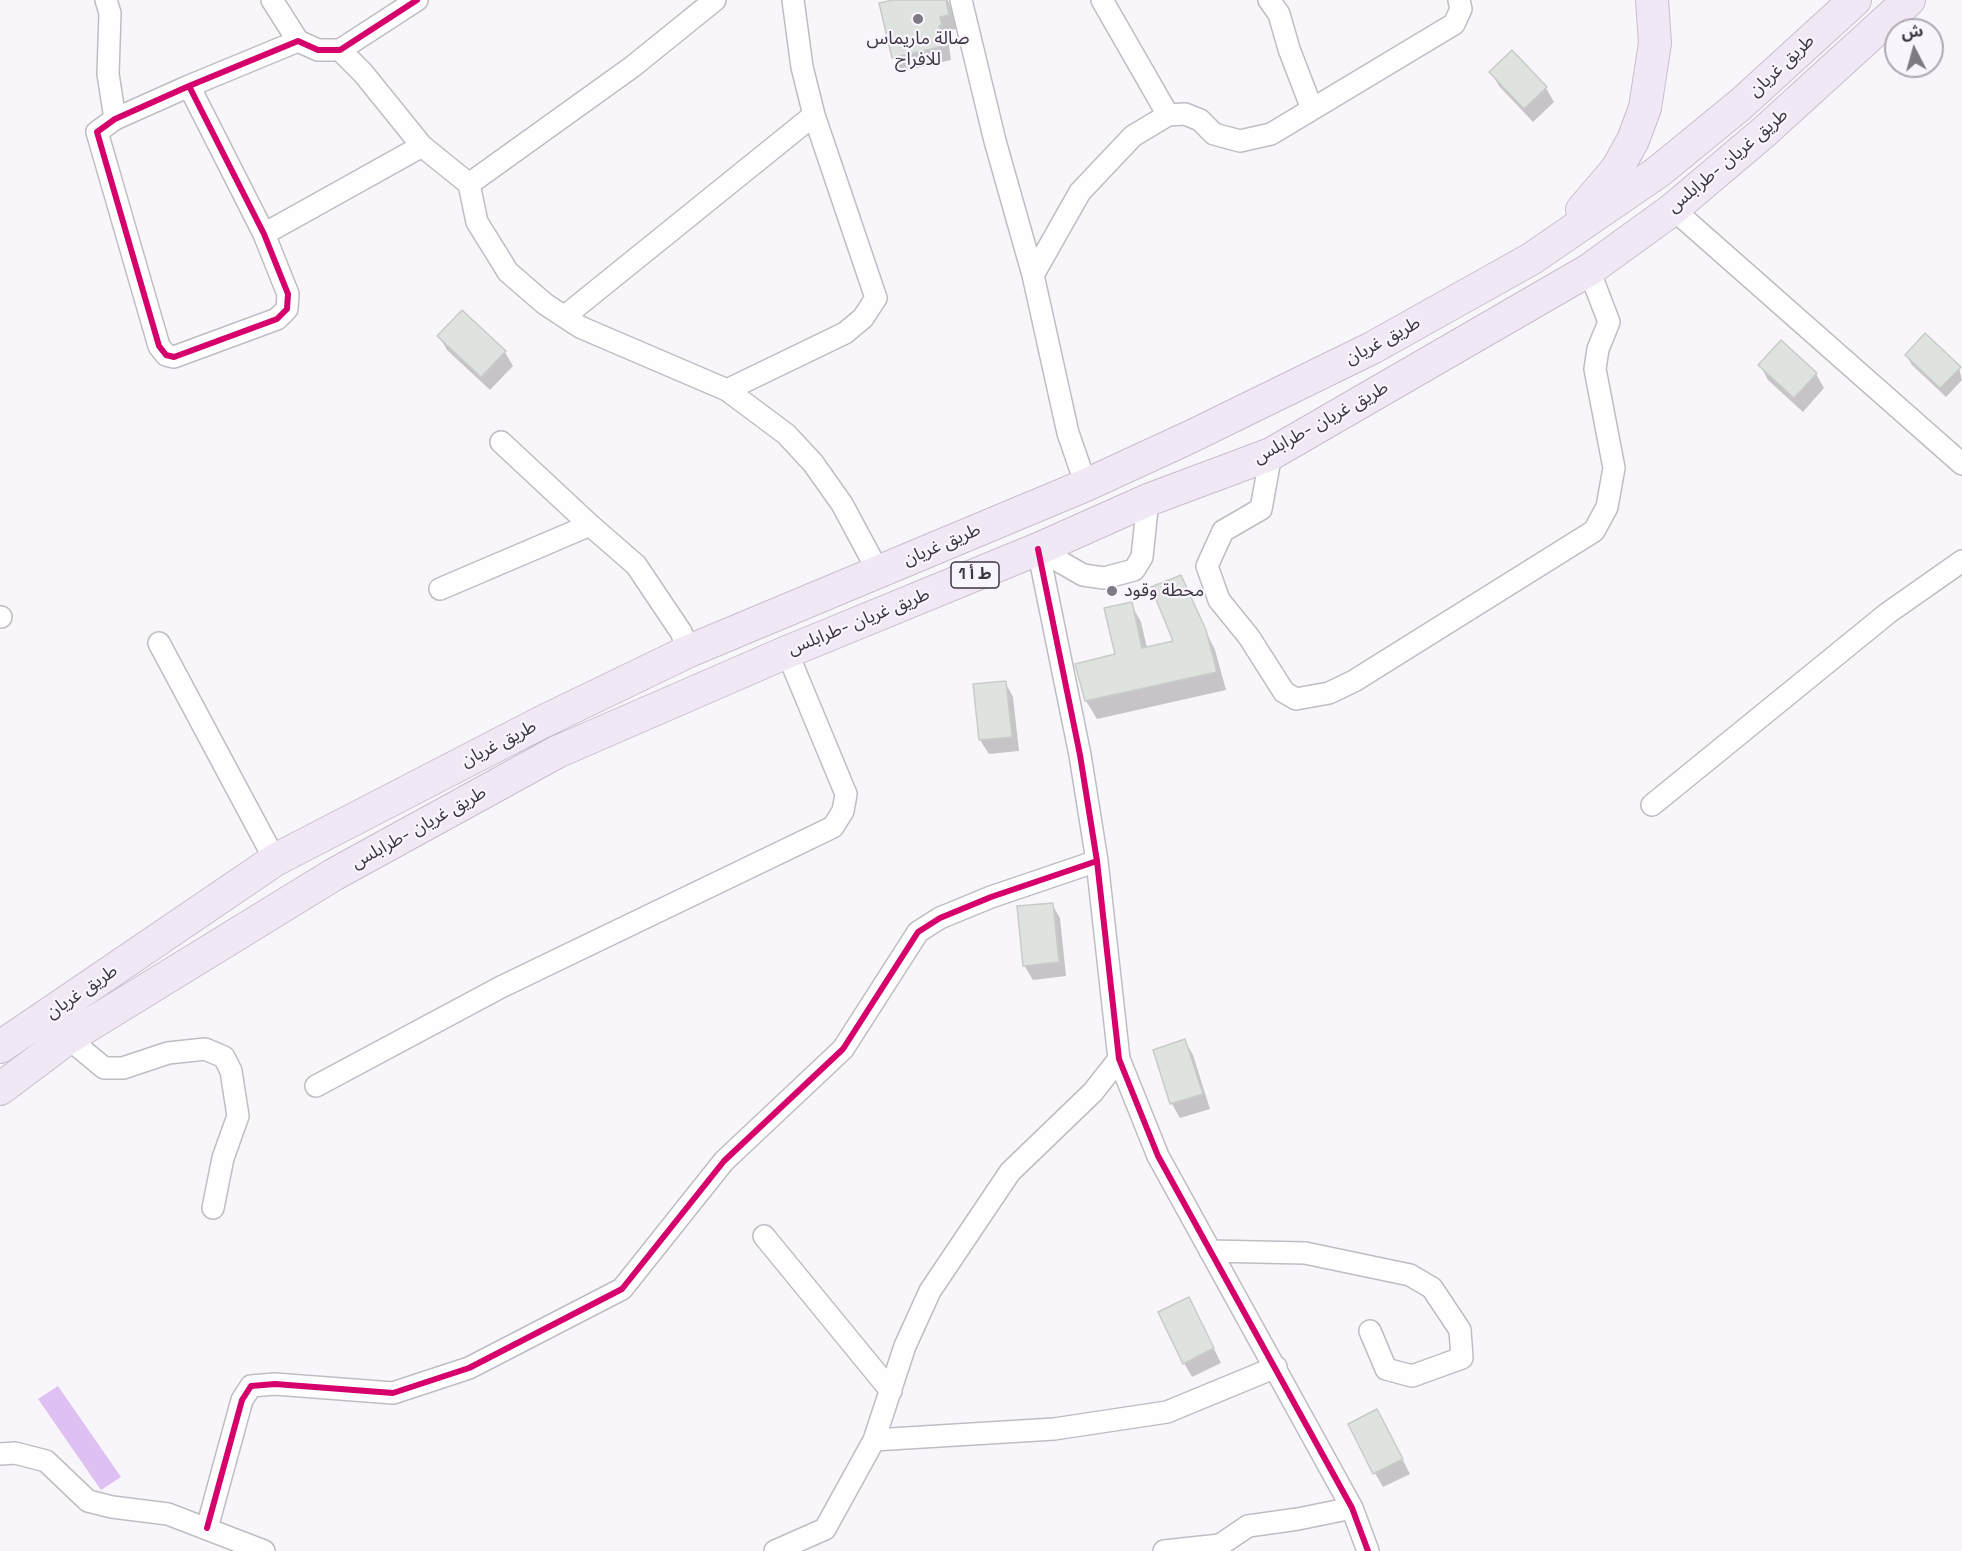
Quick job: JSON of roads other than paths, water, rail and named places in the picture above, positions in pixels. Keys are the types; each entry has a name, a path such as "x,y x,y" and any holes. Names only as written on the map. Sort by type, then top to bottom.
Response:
{"highway":[{"path":"1531,259 1596,196 1617,169 1634,140 1645,108 1651,76 1655,42 1652,0"},
{"name":"طريق غريان","path":"0,1047 275,860 540,723 689,651 1086,484 1372,348 1531,259 1658,172 1741,104 1855,0"},
{"name":"طريق غريان -طرابلس","path":"0,1089 68,1038 333,875 557,752 787,652 1038,549 1148,500 1271,454 1589,270 1673,209 1764,132 1909,0"}],"street":[{"path":"106,0 110,13 108,74 115,119"},
{"path":"272,0 298,41 318,50 340,50 417,0"},
{"path":"469,184 632,67 715,0"},
{"path":"727,390 845,333 863,318 876,298 814,115 802,67 793,0"},
{"path":"961,0 995,141 1033,275 1068,433 1086,484"},
{"path":"1102,0 1167,115"},
{"path":"1269,0 1279,14 1289,49 1312,109"},
{"path":"1033,275 1080,192 1133,136 1167,115 1185,114 1200,120 1214,134 1240,141 1271,134 1454,24 1461,9 1460,0"},
{"path":"189,86 264,234 288,294 287,309 277,319 174,357 166,355 159,346 97,132 115,119 189,86 298,41"},
{"path":"340,50 363,73 422,146 469,184 477,222 508,272 545,304 598,336 727,390 786,434 813,463 842,504 878,571"},
{"path":"565,316 814,115"},
{"path":"264,234 422,146"},
{"path":"1673,209 1962,464"},
{"path":"1271,454 1261,509 1223,531 1207,566 1220,600 1249,636 1284,692 1296,699 1329,693 1354,681 1594,531 1607,507 1614,468 1595,369 1598,349 1609,322 1589,270"},
{"path":"501,442 636,565 681,632 689,651"},
{"path":"1038,549 1083,575 1104,578 1134,570 1142,557 1148,500"},
{"path":"440,590 590,525"},
{"path":"1038,549 1080,755 1097,861 1119,1059 1158,1156 1352,1508 1368,1551"},
{"path":"1652,805 1888,613 1962,561"},
{"path":"159,643 275,860"},
{"path":"316,1086 501,987 833,828 843,811 846,794 787,652"},
{"path":"207,1528 242,1400 251,1386 275,1384 393,1393 469,1368 622,1289 724,1161 843,1049 918,932 940,918 991,897 1097,861"},
{"path":"68,1038 104,1068 123,1068 168,1053 205,1049 224,1057 231,1071 238,1116 223,1158 213,1208"},
{"path":"775,1551 825,1529 874,1440 905,1346 930,1291 1010,1172 1093,1092 1119,1059"},
{"path":"764,1236 891,1391"},
{"path":"1210,1251 1305,1253 1410,1275 1432,1288 1460,1330 1462,1359 1412,1376 1386,1369 1370,1331"},
{"path":"874,1440 1054,1429 1167,1412 1276,1367"},
{"path":"0,1454 15,1453 46,1461 88,1501 112,1507 168,1514 264,1551"},
{"path":"1164,1551 1220,1545 1248,1526 1352,1508"}],"place":[{"name":"صالة ماريماس للافراح","path":"918,19"},
{"name":"محطة وقود","path":"1112,591"}]}
